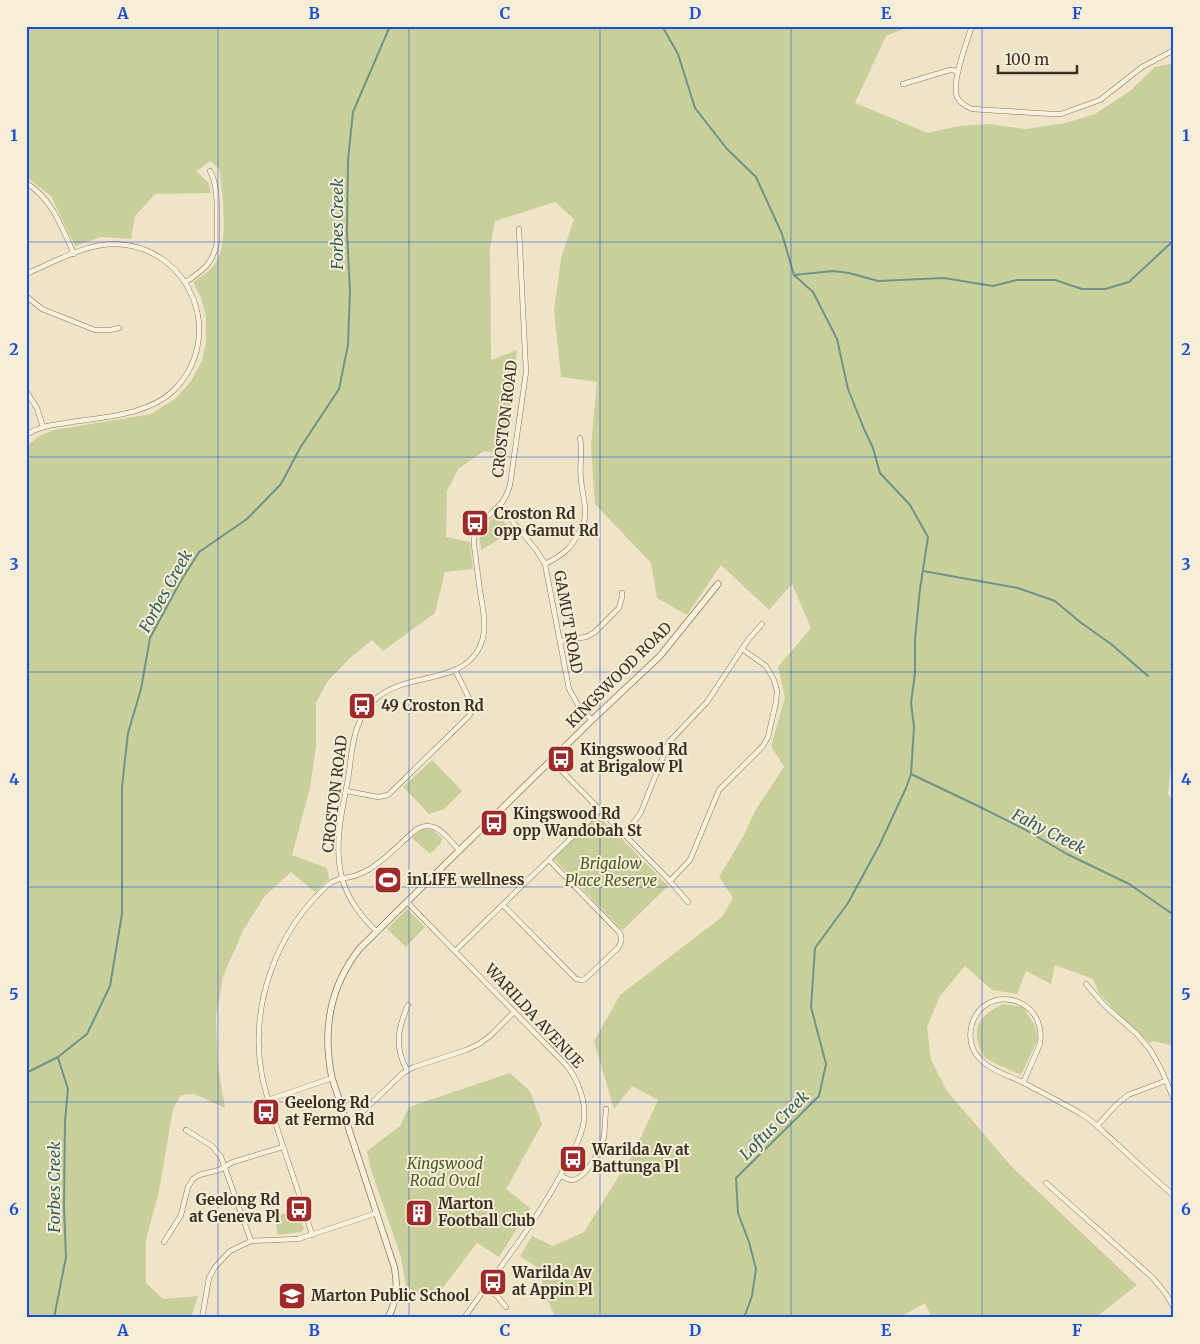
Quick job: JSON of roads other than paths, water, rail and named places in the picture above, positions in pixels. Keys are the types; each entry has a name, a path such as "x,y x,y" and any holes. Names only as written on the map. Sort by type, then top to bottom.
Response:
{"street":[{"path":"972,26 958,70 956,85 957,97 968,108 972,109 1062,114 1100,100 1142,67 1174,50"},
{"path":"903,84 950,70 958,70"},
{"path":"186,282 208,264 216,248 216,188 210,171"},
{"path":"26,182 38,191 51,208 74,254"},
{"name":"CROSTON ROAD","path":"377,932 357,910 348,894 342,878 338,852 356,730 362,716 371,703 384,692 397,685 456,670 468,662 476,653 483,638 484,621 474,540 475,531 481,522 500,505 507,494 512,479 526,372 519,229"},
{"path":"26,274 98,245 132,246 148,251 162,258 186,282 197,310 199,336 195,355 187,373 173,390 157,402 139,410 43,427 26,435"},
{"path":"26,296 42,309 95,330 119,328"},
{"path":"26,392 37,408 43,427"},
{"path":"545,564 561,555 573,544 585,519 581,479 582,453 580,438"},
{"name":"GAMUT ROAD","path":"500,505 538,551 545,564 569,689 578,705 592,720"},
{"name":"KINGSWOOD ROAD","path":"388,1318 396,1294 396,1275 332,1078 328,1054 329,1021 337,986 360,948 592,720 660,656 718,584"},
{"path":"560,641 586,637 595,632 618,608 622,593"},
{"path":"623,834 641,812 669,742 707,702 742,649 762,624"},
{"path":"670,882 690,860 719,790 763,746 768,737 776,702 777,691 774,680 766,666 742,649"},
{"path":"346,791 378,797 388,795 468,717 472,710 472,704 456,670"},
{"path":"552,761 688,902"},
{"path":"455,951 600,810"},
{"path":"312,1235 262,1077 259,1057 259,1029 263,1000 269,977 284,942 301,915 328,885 336,879 351,877 368,870 423,826 437,828 460,851"},
{"path":"502,905 576,979 585,979 618,948 622,938 620,932 549,860"},
{"name":"WARILDA AVENUE","path":"407,902 573,1073 581,1096 584,1113 581,1135 561,1176 538,1214 464,1318"},
{"path":"1086,984 1105,1006 1145,1043 1157,1060 1174,1100"},
{"path":"1023,1083 1040,1044 1040,1024 1034,1014 1023,1004 1011,1000 996,1000 984,1006 974,1018 970,1032 971,1046 982,1062 1082,1114 1174,1196"},
{"path":"407,1070 400,1052 398,1036 408,1005"},
{"path":"347,1123 357,1117 407,1070 479,1044 490,1036 514,1012"},
{"path":"268,1100 332,1078"},
{"path":"1097,1126 1128,1095 1166,1081"},
{"path":"561,1176 575,1179 593,1162 604,1137 606,1110"},
{"path":"186,1130 212,1146 221,1156 251,1241"},
{"path":"164,1242 181,1215 188,1186 193,1179 204,1173 219,1170 233,1162 283,1147"},
{"path":"1046,1183 1153,1278 1174,1308"},
{"path":"202,1318 208,1283 215,1267 230,1251 251,1241 291,1240 312,1235 377,1213"},
{"path":"486,1287 506,1307"}],"waterway":[{"name":"Forbes Creek","path":"26,1073 58,1057 87,1034 110,986 122,914 122,787 128,733 141,689 150,638 179,584 199,552 247,519 281,484 300,448 339,389 348,345 350,291 347,232 348,160 353,112 390,26"},
{"name":"Loftus Creek","path":"662,26 678,54 695,108 727,149 756,177 782,234 794,275 813,292 837,339 848,389 873,448 880,473 910,505 928,537 915,639 915,673 911,703 914,727 911,774 880,844 848,903 815,948 811,1007 826,1064 819,1096 736,1178 738,1213 749,1242 756,1269 752,1296 744,1318"},
{"path":"794,275 833,271 849,273 878,281 944,278 993,286 1017,280 1055,280 1082,289 1105,289 1129,282 1174,240"},
{"path":"923,571 1018,588 1055,601 1111,644 1148,676"},
{"name":"Fahy Creek","path":"911,774 1024,829 1067,854 1129,884 1174,915"},
{"name":"Forbes Creek","path":"54,1318 66,1257 64,1207 65,1121 68,1089 58,1058"}],"place":[{"name":"Croston Rd opp Gamut Rd","path":"475,523"},
{"name":"49 Croston Rd","path":"362,706"},
{"name":"Kingswood Rd at Brigalow Pl","path":"561,759"},
{"name":"Kingswood Rd opp Wandobah St","path":"494,823"},
{"name":"inLIFE wellness","path":"388,880"},
{"name":"Geelong Rd at Fermo Rd","path":"266,1112"},
{"name":"Warilda Av at Battunga Pl","path":"573,1159"},
{"name":"Geelong Rd at Geneva Pl","path":"299,1209"},
{"name":"Marton Football Club","path":"419,1213"},
{"name":"Warilda Av at Appin Pl","path":"493,1282"},
{"name":"Marton Public School","path":"292,1296"}],"park label":[{"name":"Brigalow Place Reserve","path":"611,872"},
{"name":"Kingswood Road Oval","path":"445,1172"}]}
